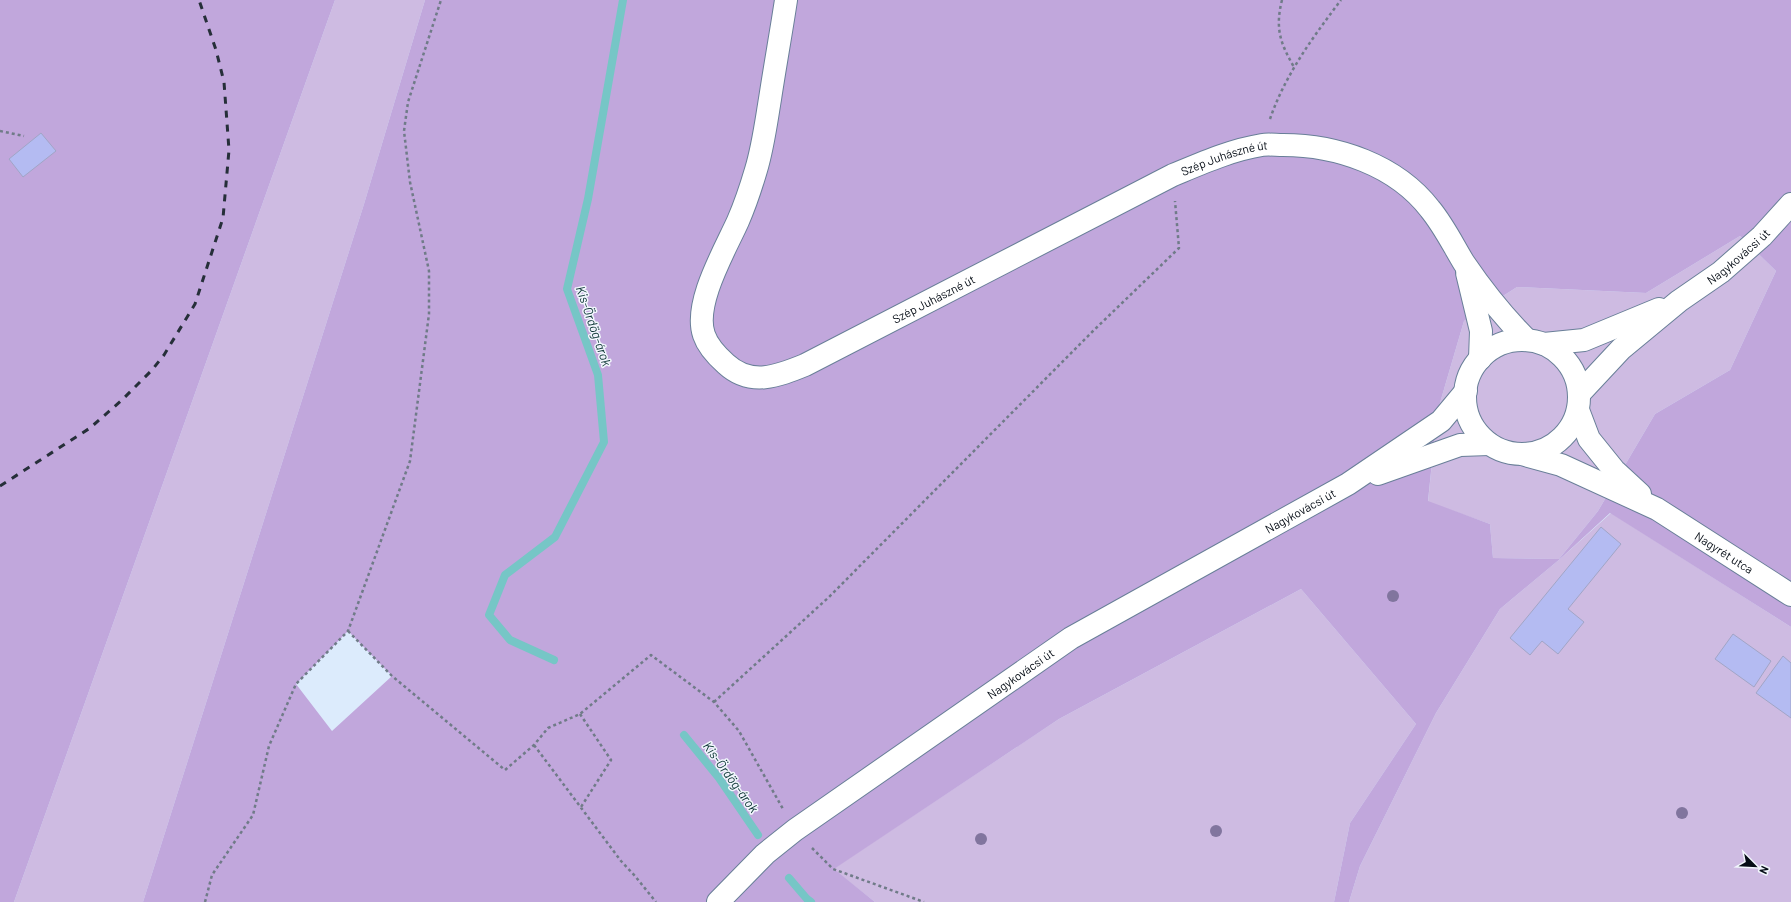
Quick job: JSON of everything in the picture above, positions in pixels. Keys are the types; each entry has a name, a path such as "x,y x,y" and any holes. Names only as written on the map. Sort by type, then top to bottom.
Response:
{"street":[{"name":"Szép Juhászné út","path":"786,0 762,144 756,170 737,222 714,272 706,294 702,316 704,335 713,352 727,365 741,374 756,378 777,377 805,365 1173,175 1218,157 1262,144 1299,144 1337,151 1365,160 1390,174 1409,188 1430,208 1448,234 1464,262 1502,315 1535,342"},
{"name":"Nagykovácsi út","path":"1578,402 1621,349 1679,301 1721,272 1762,236 1791,204"},
{"name":"Szép Juhászné út","path":"1464,262 1481,331 1480,359"},
{"name":"Nagykovácsi út","path":"1535,342 1584,340 1679,301"},
{"path":"1535,342 1561,356 1573,371 1578,402 1570,429 1563,437 1548,448 1537,452 1522,454 1506,452 1489,444 1480,436 1468,414 1465,402 1471,372 1480,359 1494,348 1505,343 1535,342"},
{"name":"Nagykovácsi út","path":"718,902 765,854 795,830 1071,638 1348,484 1442,421 1466,391"},
{"name":"Nagyrét utca","path":"1578,402 1589,439 1614,470 1657,509"},
{"name":"Nagykovácsi út","path":"1348,484 1460,445 1489,444"},
{"name":"Nagyrét utca","path":"1522,454 1561,465 1657,509 1791,595"}],"path":[{"path":"205,902 212,875 253,815 269,746 296,684 348,631 410,461 430,314 429,270 410,182 404,131 408,102 441,0"},
{"path":"1282,0 1278,15 1280,39 1285,52 1294,67"},
{"path":"1262,144 1275,103 1294,67 1340,0"},
{"path":"0,131 24,136"},
{"path":"714,702 829,597 1093,331 1179,248 1173,175"},
{"path":"348,631 392,676 505,770 534,745 548,728 580,714 651,654 714,702 738,731 795,830"},
{"path":"580,714 610,760 581,807"},
{"path":"534,745 621,861 656,902"},
{"path":"813,849 833,869 924,902"}],"shaded area":[{"path":"0,0 335,0 14,902 0,902"},
{"path":"335,0 425,0 364,204 143,902 14,902"},
{"path":"425,0 1791,0 1791,627 1610,513 1560,559 1500,609 1436,713 1360,866 1349,902 1334,902 1350,823 1416,724 1301,589 1059,719 834,869 875,902 143,902 364,204","holes":["1740,236 1776,271 1730,370 1655,414 1598,511 1559,559 1493,558 1490,524 1428,501 1437,413 1464,321 1517,287 1646,293","348,631 392,676 332,731 296,684"]},
{"path":"1740,236 1776,271 1730,370 1655,414 1598,511 1559,559 1493,558 1490,524 1428,502 1437,413 1464,321 1517,287 1646,293"},
{"path":"1611,513 1791,627 1791,902 1349,902 1360,866 1436,713 1500,609 1560,559"},
{"path":"1301,589 1416,724 1350,823 1334,902 875,902 833,869 1059,719"}],"building":[{"path":"41,133 56,151 23,177 9,159"},
{"path":"1601,527 1621,544 1568,609 1584,622 1558,654 1542,641 1530,655 1510,638"},
{"path":"1733,634 1771,661 1754,687 1715,659"},
{"path":"1783,656 1791,663 1791,718 1756,693"}],"waterway":[{"name":"Kis-Ördög-árok","path":"554,660 510,640 489,615 505,575 555,537 604,442 598,375 567,289 588,199 623,0"},
{"name":"Kis-Ördög-árok","path":"684,735 719,778 758,835"},
{"name":"Kis-Ördög-árok","path":"789,878 811,902"}],"railway":[{"path":"0,486 90,428 122,400 152,370 164,355 195,304 223,218 229,150 224,82 216,50 199,0"}]}
